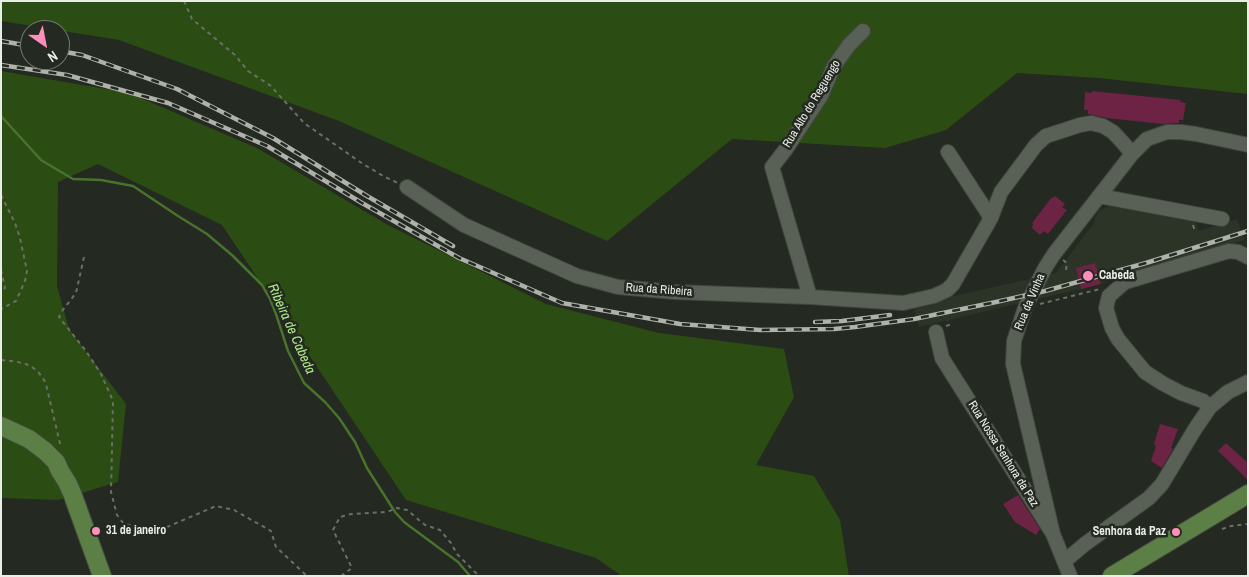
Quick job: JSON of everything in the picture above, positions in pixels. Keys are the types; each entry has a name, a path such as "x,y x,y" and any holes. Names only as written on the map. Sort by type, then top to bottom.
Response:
{"main road":[{"path":"1,426 29,439 56,462 72,492 102,576"},
{"path":"1,436 28,449 60,472"},
{"path":"1112,576 1248,494"}],"street":[{"name":"Rua Alto do Reguengo","path":"810,297 772,167 821,96 834,66 849,45 863,31"},
{"path":"991,218 1001,192 1036,145 1046,136 1080,125 1091,123 1103,126 1112,132 1132,154 1148,139 1167,132 1196,134 1248,144"},
{"path":"948,152 991,218"},
{"name":"Rua da Vinha","path":"1053,534 1013,364 1014,341 1025,308 1045,268 1132,154"},
{"name":"Rua da Ribeira","path":"407,187 464,225 577,276 618,287 675,292 810,297 903,303 934,296 947,290 953,284 991,218"},
{"path":"1099,196 1222,220"},
{"path":"1210,407 1203,401 1181,393 1145,372 1112,328 1106,308 1109,296 1124,282 1229,252 1238,252 1248,257"},
{"name":"Rua Nossa Senhora da Paz","path":"936,332 942,358 1053,534 1070,576"},
{"path":"1064,561 1148,498 1162,484 1210,407 1228,392 1248,382"},
{"path":"91,576 93,550"}],"path":[{"path":"184,1 192,18 235,55 248,71 271,86 304,123 385,177 407,187"},
{"path":"1,195 15,223 27,271 25,281 16,301 1,309"},
{"path":"84,257 76,293 59,317 101,374 113,401 111,492 117,516 124,524 145,528 167,527 216,506 234,510 271,531 276,547 307,576"},
{"path":"1,270 5,288 1,293"},
{"path":"1025,308 1102,288"},
{"path":"1,360 14,361 35,368 42,375 54,413 64,462 60,472"},
{"path":"341,576 352,568 333,530 340,517 351,514 389,511 397,508 407,510 424,525 440,530 457,554 479,576"},
{"path":"1222,530 1231,526 1248,524"}],"shaded area":[{"path":"1111,206 1194,219 1199,231 1237,219 1245,240 1081,289 919,327 914,309 932,305 954,296 1056,273 1094,223 1098,212"}],"green space":[{"path":"1,1 1248,1 1248,94 1099,78 1017,73 946,130 885,148 732,139 607,241 339,121 119,40 70,32 70,20 20,20 20,24 1,21"},
{"path":"1,71 129,93 257,148 388,225 546,304 659,333 784,349 794,397 756,465 814,476 840,520 849,576 622,576 596,558 406,500 222,225 98,164 58,182 57,286 69,329 126,404 118,482 58,500 1,498"}],"building":[{"path":"1092,91 1181,100 1180,102 1186,103 1183,120 1179,120 1179,123 1162,124 1088,114 1088,110 1084,110 1085,92 1092,93"},
{"path":"1055,196 1065,204 1062,207 1067,210 1048,234 1044,231 1040,235 1032,228 1032,223 1052,197"},
{"path":"1095,263 1101,284 1081,289 1076,268"},
{"path":"1160,424 1178,429 1171,448 1173,449 1162,468 1151,461"},
{"path":"1226,443 1248,463 1248,480 1218,451"},
{"path":"1018,495 1040,529 1036,535 1015,522 1003,504"}],"waterway":[{"name":"Ribeira de Cabeda","path":"1,116 41,160 73,179 101,180 133,186 207,234 233,256 262,285 276,314 288,351 304,383 339,418 355,442 367,468 395,512 404,522 458,562 470,576"}],"railway":[{"path":"1,41 20,44"},
{"path":"70,53 82,55 177,89 273,138 453,246"},
{"path":"1,65 67,75 168,103 267,146 459,258 562,303 680,324 760,330 834,329 914,319 1045,291 1146,263 1248,231"},
{"path":"815,322 842,321 890,315"}],"place":[{"name":"Cabeda","path":"1088,276"},
{"name":"31 de janeiro","path":"96,531"},
{"name":"Senhora da Paz","path":"1176,532"}]}
